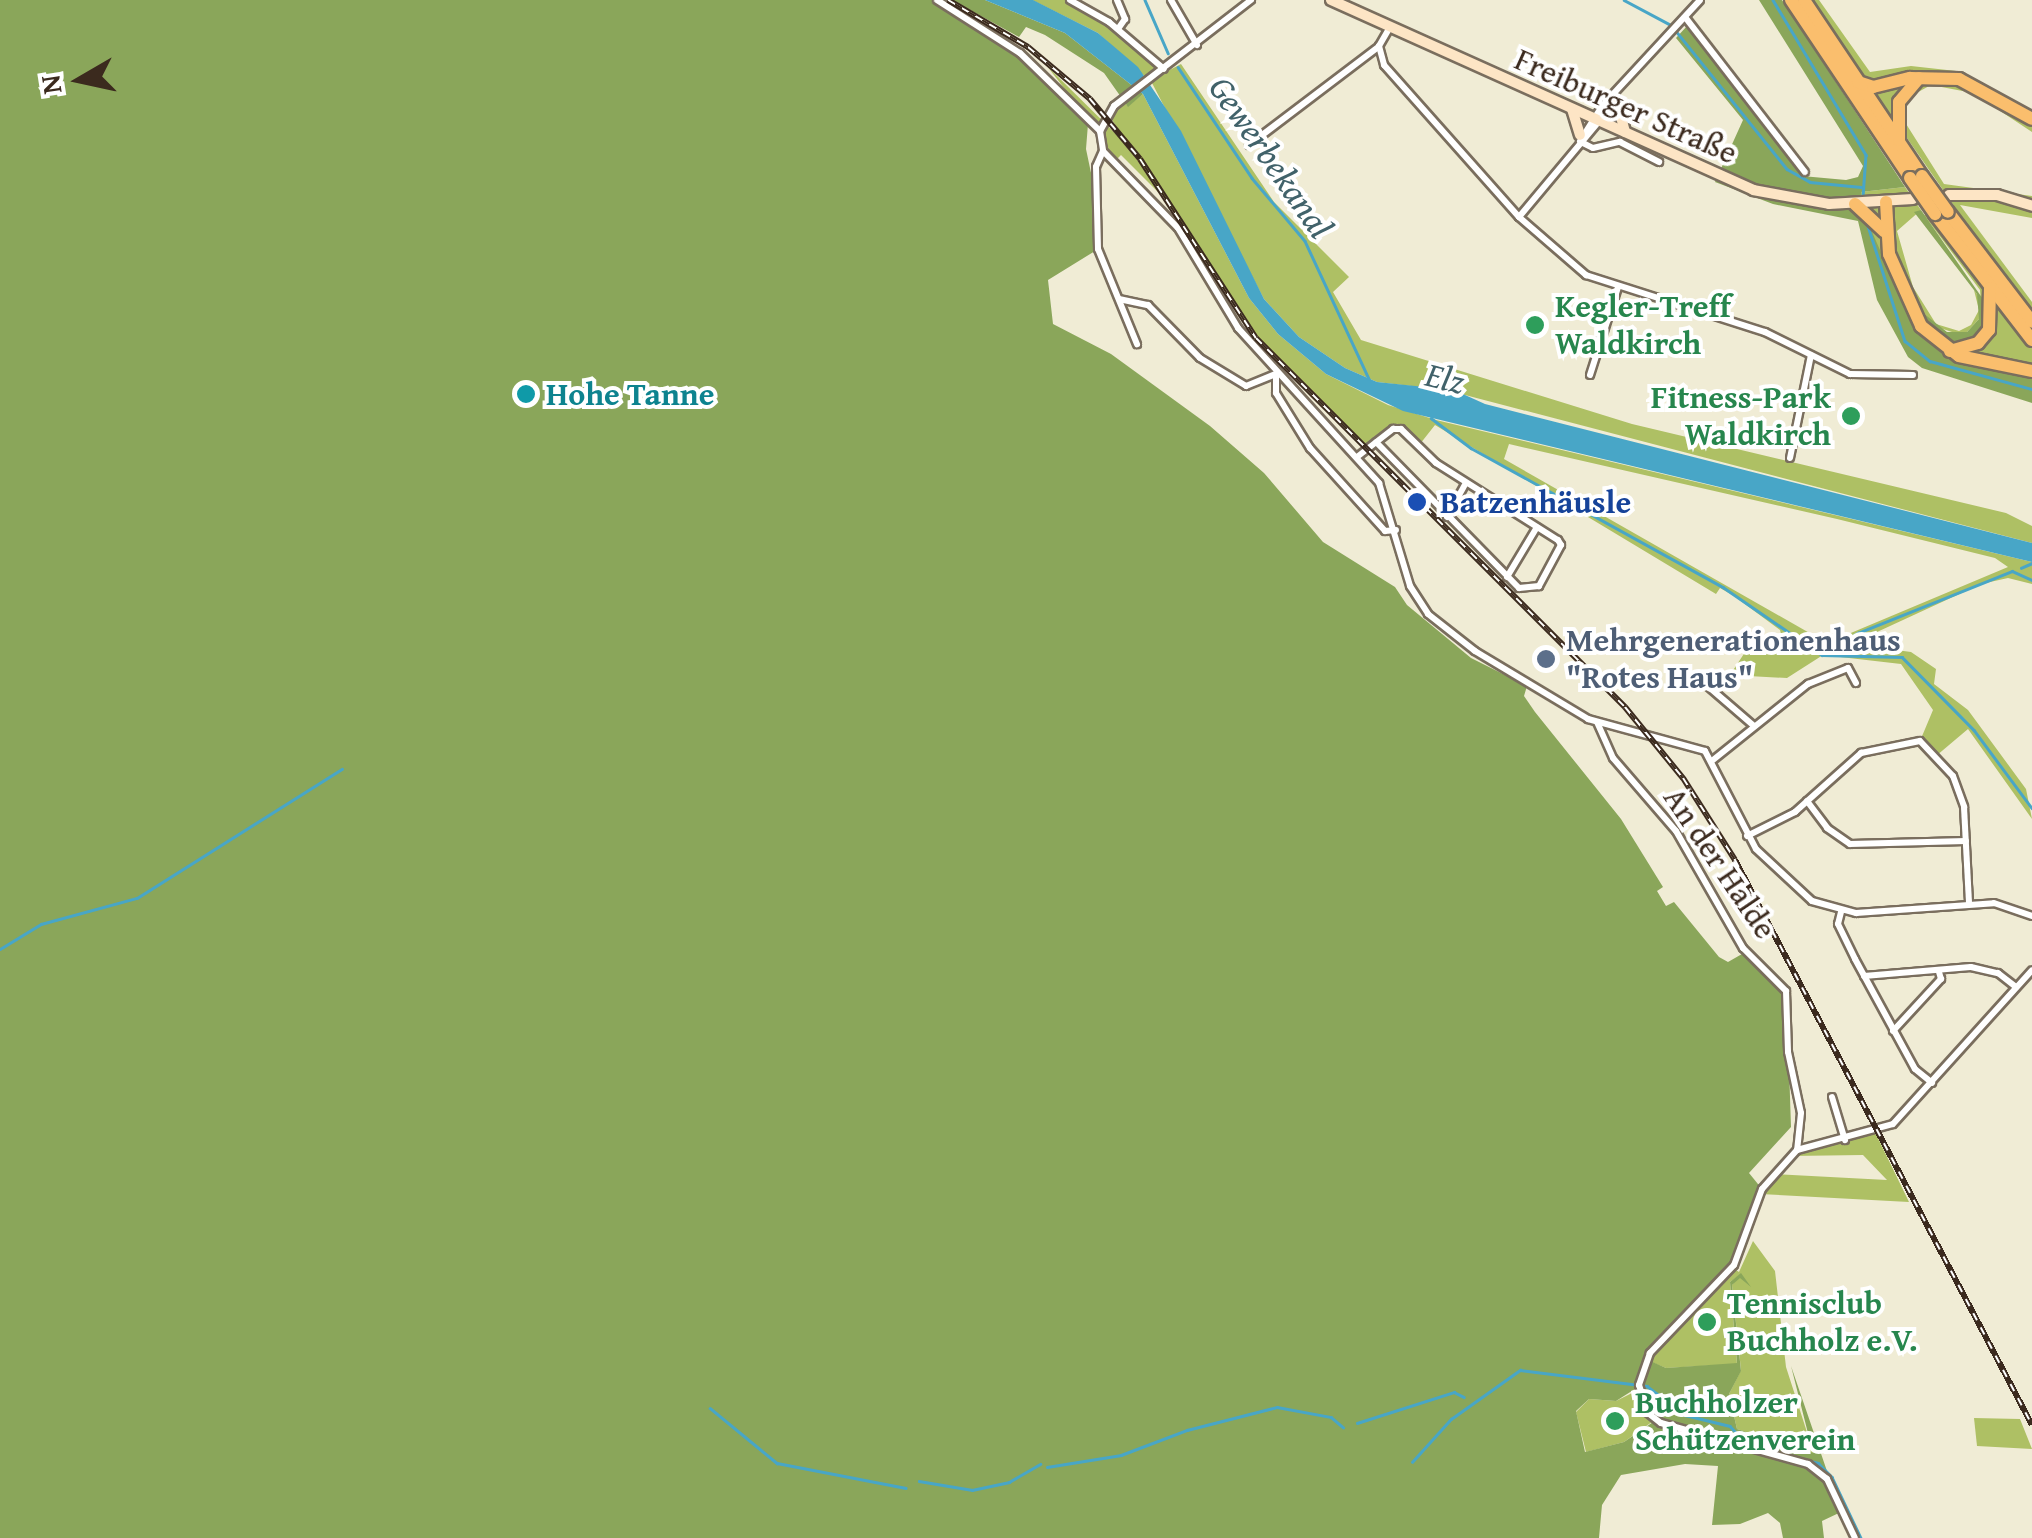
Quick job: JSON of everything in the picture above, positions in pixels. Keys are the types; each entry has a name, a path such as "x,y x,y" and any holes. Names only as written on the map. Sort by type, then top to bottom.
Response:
{"highway":[{"path":"1790,0 1942,213 1989,286 2032,340"},
{"path":"1804,0 1899,143 1916,177"},
{"path":"1899,143 1899,102 1919,78"},
{"path":"1856,81 1873,87 1919,78 1968,81 2032,119"},
{"path":"1882,202 1882,227 1909,308 1950,350 2032,372"},
{"path":"1855,204 1882,227"},
{"path":"1942,213 2032,322"},
{"path":"1950,350 1978,343 1990,330 1989,286"}],"street":[{"path":"937,0 1020,53 1100,132"},
{"path":"1070,0 1118,29 1161,71"},
{"path":"1117,0 1125,20 1118,29"},
{"path":"1171,0 1197,45"},
{"path":"1137,344 1098,249 1096,168 1103,152 1100,132 1124,98 1251,0"},
{"name":"Freiburger Straße","path":"1331,0 1753,190 1855,204 1913,199"},
{"path":"1518,217 1580,138 1700,0"},
{"path":"1685,16 1805,172"},
{"path":"1248,145 1380,46 1390,27"},
{"path":"1380,46 1384,65 1518,217 1586,275 1765,332 1850,374 1913,375"},
{"path":"1618,98 1626,133"},
{"path":"1572,109 1580,138 1593,148 1620,142 1659,162"},
{"path":"1103,152 1178,228 1238,328 1382,488 1418,602 1440,626 1597,722 1692,744 1713,760 1746,836 1790,884 1841,912 1969,903 2008,906 2032,916"},
{"path":"1949,194 1997,195 2032,206"},
{"path":"1590,375 1618,287"},
{"path":"1119,299 1148,305 1200,358 1246,386 1276,373"},
{"path":"1790,458 1812,355"},
{"path":"1276,373 1276,393 1310,448 1386,531 1396,530"},
{"path":"1358,457 1376,442 1401,428 1466,483 1562,546 1545,576 1524,592 1376,442"},
{"path":"1448,517 1466,483"},
{"path":"1508,577 1537,527"},
{"path":"1713,760 1753,725 1837,668 1848,668 1856,684"},
{"path":"1696,676 1753,725"},
{"name":"An der Halde","path":"1597,722 1612,758 1676,831 1742,948 1786,991 1788,1052 1801,1112 1796,1150"},
{"path":"1746,836 1807,800 1861,753 1920,741 1953,776 1964,806 1969,903"},
{"path":"1807,800 1828,828 1850,844 1966,840"},
{"path":"1841,912 1838,924 1893,1031 1914,1069 1932,1083"},
{"path":"1864,976 1985,968 2017,988"},
{"path":"1893,1031 1941,979 1939,970"},
{"path":"1855,1538 1827,1479 1808,1464 1744,1450 1660,1423 1648,1413 1640,1386 1650,1353 1734,1266 1762,1189 1796,1150 1845,1140 1893,1124 2032,970"},
{"path":"1832,1096 1845,1140"}],"green space":[{"path":"0,0 937,0 1043,72 1088,124 1086,149 1099,211 1095,251 1048,280 1053,324 1111,354 1210,426 1264,473 1323,542 1395,587 1407,605 1471,658 1527,686 1524,696 1535,712 1621,819 1663,887 1657,891 1666,906 1674,902 1719,957 1728,962 1742,954 1779,987 1787,1006 1791,1127 1749,1173 1762,1189 1726,1272 1686,1308 1646,1359 1666,1368 1737,1363 1730,1282 1741,1273 1751,1287 1740,1278 1732,1285 1741,1371 1729,1394 1737,1429 1813,1453 1791,1366 1841,1512 1822,1521 1824,1538 1783,1538 1780,1523 1768,1513 1740,1524 1712,1525 1718,1466 1685,1464 1621,1475 1602,1505 1599,1538 0,1538","holes":["1635,1389 1643,1390 1656,1420 1624,1442 1585,1452 1576,1411 1589,1399 1616,1401"]},
{"path":"952,0 985,0 1065,33 1143,94 1128,107 1104,73 1045,35 1026,27 1019,37"},
{"path":"1032,0 1070,0 1086,7 1164,73 1181,64 1274,202 1349,277 1333,292 1361,340 1632,424 2006,513 2032,526 2032,543 1446,390 1377,382 1345,368 1299,337 1264,299 1152,83 1098,33"},
{"path":"1759,0 1782,0 1905,187 1861,192 1862,209 1915,330 1947,358 2032,377 2032,403 1922,368 1908,357 1877,300 1858,221 1773,204 1715,182 1743,120 1676,38 1687,26 1802,176 1846,180 1858,177 1863,166"},
{"path":"1811,0 1819,0 1870,72 1911,66 1956,71 2032,114 2032,132 1973,93 1931,85 1909,97 1903,119 1944,184 2032,196 2032,218 1960,205 2032,302 2032,377 1947,358 1930,348 1904,313 1861,215 1861,192 1905,187 1921,210 1897,231 1913,287 1936,324 1959,331 1971,325 1979,310 1974,290 1977,294 1980,301 1979,319 1967,332 1958,334 1934,326 1906,290 1941,339 1983,329 1980,290 1924,215 1957,210"},
{"path":"1047,66 1125,143 1154,183 1176,219 1160,194 1121,155 1116,160 1107,151 1104,128 1091,123"},
{"path":"1143,94 1249,298 1278,334 1326,374 1388,405 1436,420 2032,562 2032,584 2008,578 1981,584 1851,644 1911,652 1936,669 1934,684 1968,710 2026,789 2032,819 1968,729 1936,756 1920,741 1933,710 1901,664 1823,655 1787,678 1730,675 1753,640 1778,654 1784,646 1780,630 1734,596 1720,588 1716,594 1435,425 1420,444 1401,424 1365,446 1258,337 1108,114 1121,100 1128,106","holes":["1509,444 1995,558 2008,567 1827,643 1504,459"]},
{"path":"1921,210 1985,302 1983,329 1967,341 1950,342 1923,321 1910,289 1923,313 1947,332 1967,332 1979,319 1977,294 1914,212"},
{"path":"1875,1132 1909,1202 1760,1194 1773,1174 1887,1180 1863,1155 1791,1156"},
{"path":"1753,1241 1775,1271 1786,1367 1814,1454 1737,1429 1729,1394 1741,1370 1732,1285 1741,1274 1730,1282 1737,1364 1666,1368 1649,1361 1733,1268 1739,1272"},
{"name":"Buchholzer Schützenverein","path":"1640,1389 1656,1419 1624,1442 1586,1452 1576,1412 1589,1399 1616,1401"},
{"path":"1974,1418 2020,1419 2032,1449 1977,1446"}],"water":[{"path":"985,0 1033,0 1098,33 1138,67 1181,131 1264,299 1299,337 1345,368 1377,382 1454,390 1485,404 2032,543 2032,562 1403,411 1326,374 1278,334 1249,298 1143,94 1065,33"}],"waterway":[{"name":"Gewerbekanal","path":"1145,0 1168,53"},
{"path":"1624,0 1671,25"},
{"path":"1773,0 1866,155 1863,197"},
{"path":"1676,31 1787,169 1810,182 1861,187"},
{"name":"Gewerbekanal","path":"1178,67 1252,178 1305,241 1369,379"},
{"path":"1868,226 1905,341 1930,361 2032,389"},
{"path":"1431,418 1471,448 1723,587 1822,655 1902,657 1974,730 2032,808"},
{"path":"2021,568 2032,563"},
{"path":"1824,654 1858,633 2012,571 2032,580"},
{"path":"0,949 41,924 137,898 342,769"},
{"path":"1412,1462 1451,1419 1520,1370 1647,1386 1685,1415 1730,1426 1747,1444"},
{"path":"1357,1423 1454,1392 1464,1397"},
{"path":"1047,1467 1121,1455 1187,1430 1277,1407 1331,1417 1343,1427"},
{"path":"710,1408 777,1463 906,1488"},
{"path":"1793,1457 1818,1463 1832,1477 1861,1538"},
{"path":"919,1481 972,1490 1009,1482 1040,1464"}],"railway":[{"path":"948,0 1028,47 1090,99 1140,159 1256,338 1625,707 1683,778 1735,860 2032,1425"}],"place":[{"name":"Kegler-Treff Waldkirch","path":"1535,325"},
{"name":"Hohe Tanne","path":"526,394"},
{"name":"Fitness-Park Waldkirch","path":"1851,416"},
{"name":"Batzenhäusle","path":"1417,502"},
{"name":"Mehrgenerationenhaus \"Rotes Haus\"","path":"1546,659"},
{"name":"Tennisclub Buchholz e.V.","path":"1707,1322"},
{"name":"Buchholzer Schützenverein","path":"1615,1421"}],"water label":[{"name":"Elz","path":"1445,378"}]}
